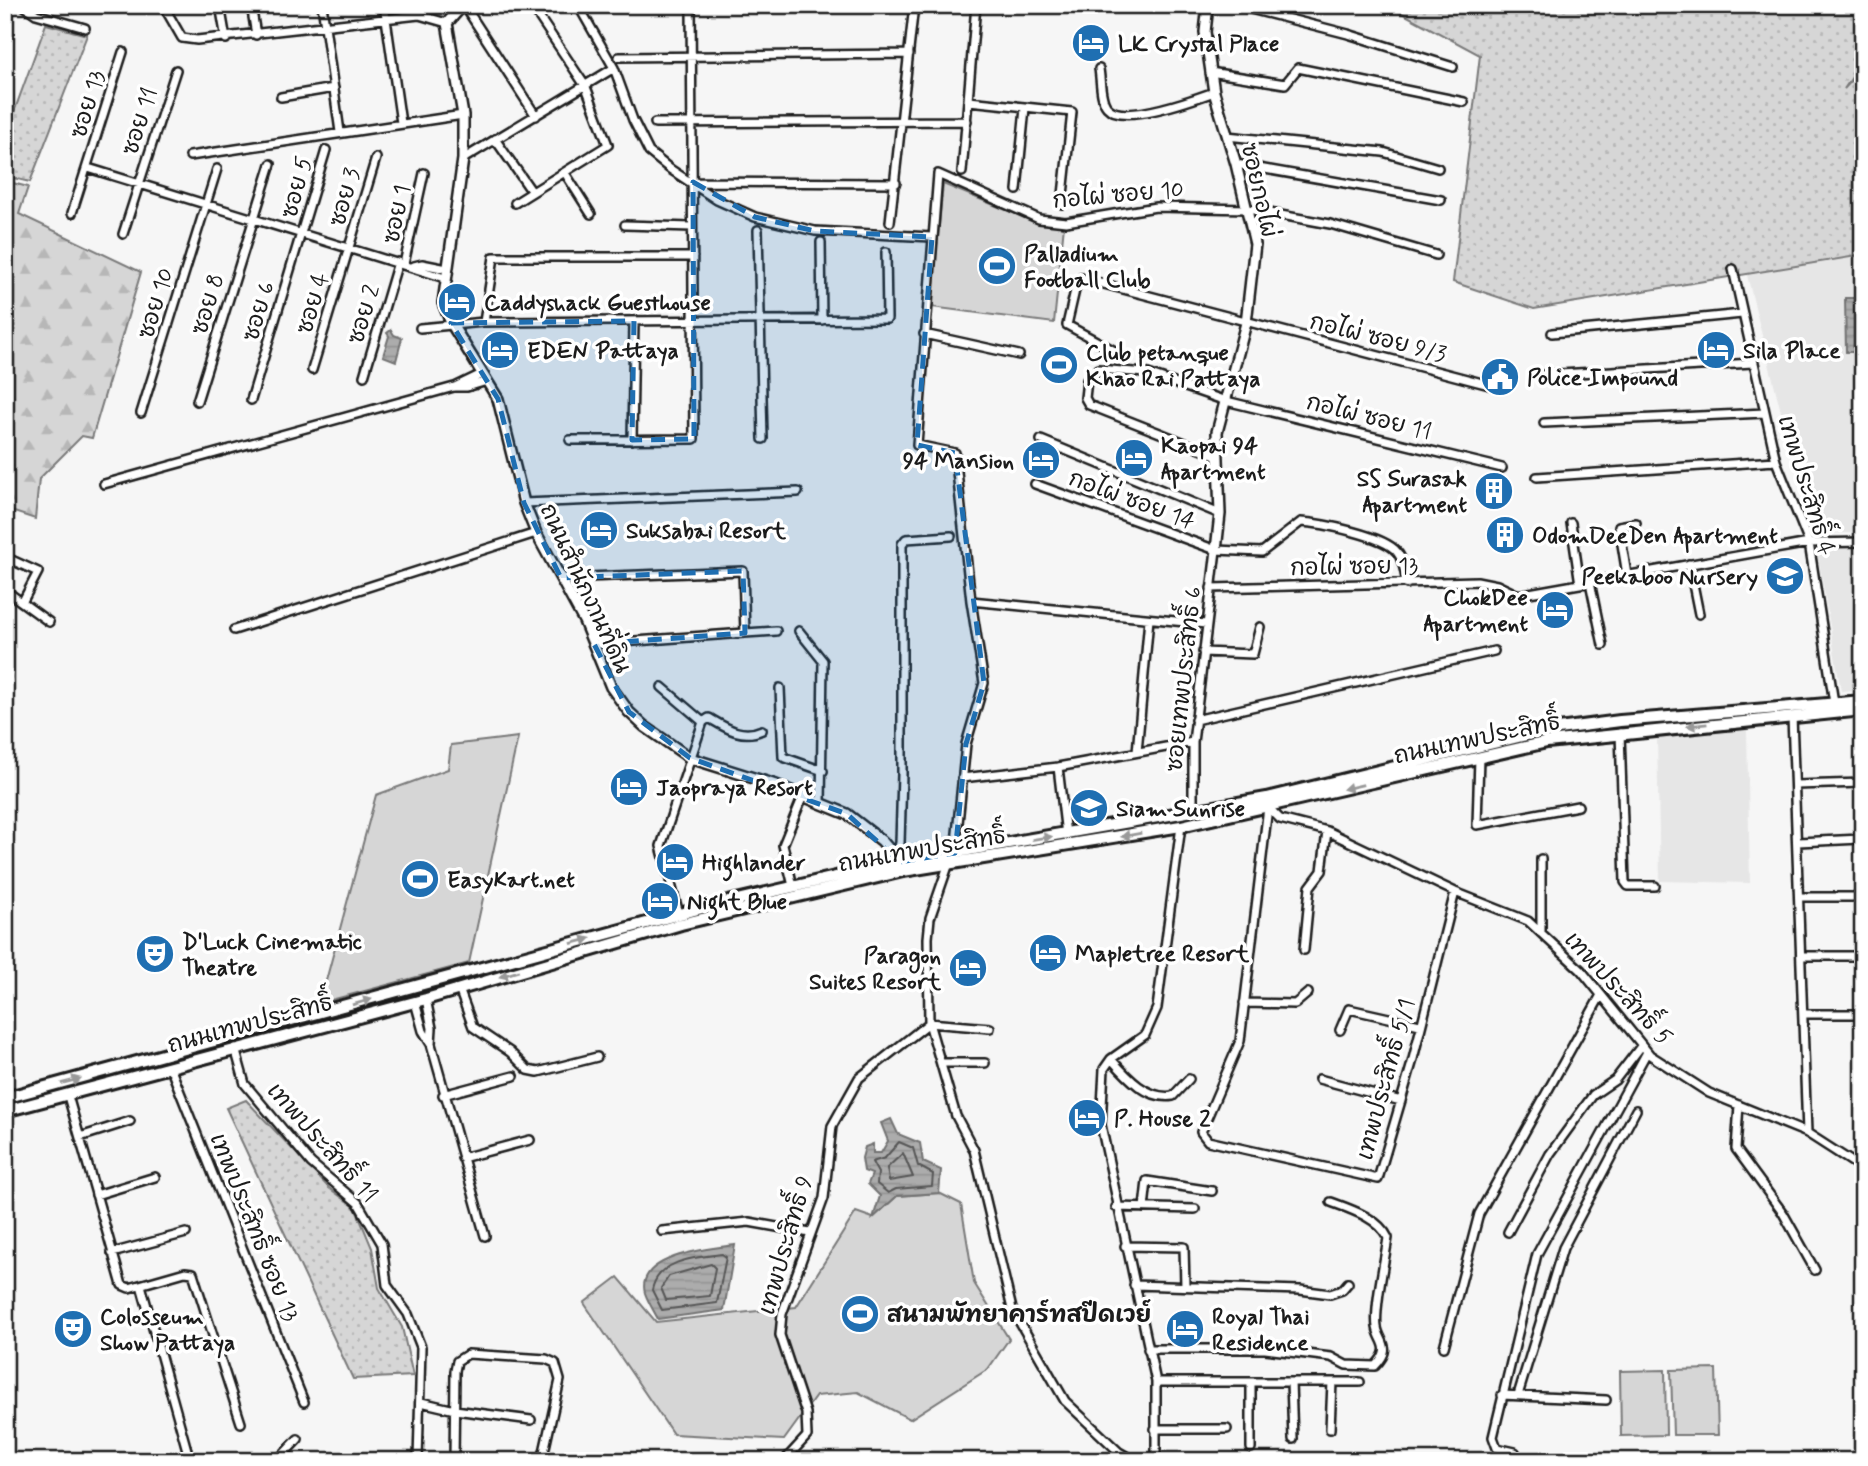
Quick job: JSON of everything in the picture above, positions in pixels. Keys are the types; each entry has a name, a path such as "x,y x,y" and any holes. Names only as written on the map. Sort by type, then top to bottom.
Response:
{"main road":[{"name":"ถนนเทพประสิทธิ์","path":"952,858 1193,813 1543,731 1620,721 1863,701"},
{"name":"ถนนเทพประสิทธิ์","path":"5,1098 679,914 899,863 1181,826 1547,742 1863,710"},
{"path":"1181,826 1193,813"},
{"name":"ถนนเทพประสิทธิ์","path":"5,1111 420,1000 899,863"}],"street":[{"path":"23,5 36,14 85,28"},
{"path":"36,14 40,5"},
{"path":"163,5 182,38 226,39 419,15 447,23 464,5 536,116"},
{"path":"220,5 226,39"},
{"path":"251,5 256,36"},
{"path":"322,5 341,132"},
{"path":"384,5 401,123"},
{"path":"515,203 608,145 586,86 531,5"},
{"path":"578,5 614,68 633,120 649,152 670,169 694,182 718,200 755,217 815,231 932,237 916,445 955,453 971,601 984,683 966,744 952,858 930,918 929,1023 956,1116 974,1150 1012,1309 1065,1401 1119,1452 1135,1461"},
{"path":"570,440 694,439 691,5"},
{"path":"890,222 914,5"},
{"path":"962,172 976,5"},
{"name":"ซอยกอไผ่","path":"1208,5 1205,32 1210,72 1255,244 1246,323 1217,432 1220,514 1216,550"},
{"path":"1235,5 1348,34 1453,67"},
{"name":"ถนนสำนักงานที่ดิน","path":"447,23 463,115 463,159 443,303 451,323 498,399 524,503 536,533 594,644 611,687 643,726 690,758 803,796 847,814 899,863"},
{"name":"ซอย 13","path":"72,213 123,52"},
{"path":"619,57 909,54"},
{"path":"463,159 614,68"},
{"path":"1210,72 1284,84 1298,68 1464,102"},
{"path":"1099,69 1105,102 1108,108 1117,113 1167,107 1214,92"},
{"name":"ซอย 11","path":"123,234 176,70"},
{"path":"281,97 334,88"},
{"path":"970,101 1072,112 1062,204"},
{"path":"1017,190 1025,108"},
{"path":"190,156 463,115"},
{"path":"655,123 967,121"},
{"path":"1227,135 1383,152 1438,168"},
{"path":"495,139 532,192"},
{"name":"ซอย 5","path":"303,233 326,150"},
{"name":"ซอย 3","path":"350,248 376,158"},
{"name":"ซอย 8","path":"197,401 271,164"},
{"path":"1236,164 1441,200"},
{"path":"88,168 401,263 414,266 422,264 446,273"},
{"name":"ซอย 10","path":"141,413 217,169"},
{"name":"ซอย 1","path":"401,263 424,173"},
{"path":"565,173 591,214"},
{"name":"กอไผ่ ซอย 10","path":"932,237 938,174 1039,219 1066,222 1156,206 1248,209"},
{"path":"694,182 896,183"},
{"path":"1248,209 1331,225 1436,255"},
{"path":"625,225 692,227"},
{"path":"758,230 763,439"},
{"name":"ซอย 6","path":"251,400 303,233"},
{"path":"821,242 822,320"},
{"name":"ซอย 4","path":"312,370 350,248"},
{"path":"420,328 484,322 887,319 886,252"},
{"path":"484,322 494,257 693,257"},
{"name":"ซอย 2","path":"364,376 401,263"},
{"name":"เทพประสิทธิ์ 4","path":"1733,269 1776,461 1809,543 1834,703"},
{"name":"กอไผ่ ซอย 9/3","path":"1113,350 1067,325 1076,286 1082,278 1501,388"},
{"path":"1552,333 1742,314"},
{"path":"632,440 634,321"},
{"path":"923,334 1019,355"},
{"path":"1542,375 1753,363"},
{"name":"กอไผ่ ซอย 11","path":"1218,456 1089,405 1085,398 1087,380 1099,369 1145,373 1226,401 1502,468"},
{"path":"104,484 485,378"},
{"path":"1544,424 1765,412"},
{"path":"1041,440 1220,514"},
{"path":"1536,477 1776,461"},
{"name":"กอไผ่ ซอย 14","path":"1035,484 1216,550 1262,552 1296,525 1306,522 1393,547 1401,558 1407,584"},
{"path":"524,503 798,492"},
{"path":"1571,523 1580,583"},
{"path":"1627,575 1619,526 1636,523"},
{"path":"234,630 536,533"},
{"path":"899,863 902,774 902,544 906,539 951,536"},
{"name":"กอไผ่ ซอย 13","path":"1211,588 1477,581 1497,585 1518,596 1809,543 1863,542"},
{"name":"ซอยเทพประสิทธิ์ 6","path":"1193,813 1193,742 1216,550"},
{"path":"5,557 38,572 23,601"},
{"path":"1689,564 1699,614"},
{"path":"561,578 743,571 745,633"},
{"path":"1590,582 1603,645"},
{"path":"5,590 49,622"},
{"path":"971,601 1206,624"},
{"path":"1136,752 1149,619"},
{"path":"1203,652 1253,654 1260,627"},
{"path":"594,644 776,631"},
{"path":"799,631 823,661 821,804"},
{"path":"1195,720 1494,652"},
{"path":"662,687 703,722"},
{"path":"780,688 783,757 823,771"},
{"path":"1792,716 1807,1133"},
{"path":"679,914 661,846 703,722 709,718 739,733 751,734 762,730"},
{"path":"1620,733 1625,882 1628,886 1655,886"},
{"path":"962,778 1058,767 1193,742"},
{"path":"1479,757 1478,825 1578,806"},
{"path":"1058,767 1066,835"},
{"path":"1795,785 1863,783"},
{"path":"793,886 783,845 803,796"},
{"name":"เทพประสิทธิ์ 5","path":"1268,807 1280,819 1327,831 1455,892 1528,921 1581,970 1647,1052 1709,1093 1807,1133 1863,1169"},
{"name":"เทพประสิทธิ์ 5/1","path":"1268,807 1240,1041 1201,1132 1208,1141 1377,1179 1401,1101 1455,892"},
{"path":"1156,1461 1156,1382 1116,1207 1101,1125 1104,1069 1111,1059 1145,1035 1157,1008 1181,826"},
{"path":"1304,950 1310,887 1322,871 1327,831"},
{"path":"1798,842 1861,839"},
{"path":"1541,859 1541,933"},
{"path":"1800,897 1863,897"},
{"path":"1802,956 1863,956"},
{"path":"459,989 473,1027 510,1052 528,1070 538,1072 597,1057"},
{"path":"1244,1003 1295,1004 1308,993"},
{"path":"1444,1347 1479,1214 1601,995"},
{"path":"420,1000 432,1028 431,1044 443,1095 485,1236"},
{"path":"1340,1030 1349,1009 1420,1025"},
{"path":"1804,1014 1863,1014"},
{"path":"929,1023 990,1028"},
{"name":"เทพประสิทธิ์ 9","path":"784,1461 807,1436 806,1413 780,1335 782,1314 824,1198 832,1126 859,1078 929,1023"},
{"path":"1507,1232 1550,1154 1593,1095 1615,1080 1642,1045"},
{"name":"เทพประสิทธิ์ 11","path":"235,1048 244,1084 311,1164 358,1203 382,1244 387,1285 408,1314 421,1347 418,1461"},
{"path":"1513,1461 1514,1452 1497,1448 1493,1443 1502,1395 1537,1254 1647,1052"},
{"path":"1111,1059 1140,1087 1156,1095 1173,1096 1189,1079"},
{"path":"942,1063 985,1063"},
{"name":"เทพประสิทธิ์ ซอย 13","path":"170,1067 304,1402"},
{"path":"443,1095 514,1076"},
{"path":"1320,1079 1401,1101"},
{"path":"68,1096 122,1285 129,1288 185,1272 193,1273 241,1423"},
{"path":"1739,1105 1736,1149 1783,1213 1815,1270"},
{"path":"1518,1395 1563,1248 1636,1110"},
{"path":"80,1137 130,1121"},
{"path":"462,1158 530,1140"},
{"path":"96,1195 155,1177"},
{"path":"1144,1208 1147,1181 1212,1191"},
{"path":"1148,1349 1265,1349 1331,1357 1346,1364 1375,1366 1385,1348 1377,1323 1388,1238 1379,1226 1355,1210 1331,1202"},
{"path":"1116,1207 1195,1209"},
{"path":"662,1231 749,1222 810,1233"},
{"path":"112,1254 186,1233"},
{"path":"1125,1247 1184,1247 1185,1286"},
{"path":"1134,1285 1300,1290 1330,1294 1342,1290 1348,1283"},
{"path":"141,1285 190,1461"},
{"path":"454,1461 456,1371 460,1356 468,1354 546,1359 555,1363 560,1380 542,1461"},
{"path":"1156,1382 1360,1382"},
{"path":"1251,1382 1251,1448"},
{"path":"1291,1382 1293,1439"},
{"path":"1330,1429 1332,1382"},
{"path":"1502,1395 1606,1400"},
{"path":"421,1402 455,1410 531,1419"},
{"path":"1155,1429 1227,1429"},
{"path":"277,1461 298,1439"}],"highlighted area":[{"path":"693,182 755,217 815,231 932,237 917,445 955,453 984,683 966,744 955,853 900,862 847,814 690,758 629,712 594,644 745,633 743,571 561,578 524,503 498,399 451,323 634,321 632,440 694,439"}],"shaded area":[{"path":"1863,255 1863,533 1815,533 1793,460 1747,275"},
{"path":"1816,545 1863,545 1863,689 1841,691"},
{"path":"1747,730 1750,883 1660,881 1657,737"}],"green space":[{"path":"1387,5 1860,5 1863,61 1844,89 1863,68 1863,255 1534,309 1453,282 1480,55"},
{"path":"46,24 87,35 30,182 5,176 5,137"},
{"path":"5,181 28,187 19,214 141,272 92,438 82,436 39,479 35,519 5,509"},
{"name":"Palladium Football Club","path":"943,184 1038,223 1064,225 1054,323 931,307"},
{"name":"EasyKart.net","path":"518,737 469,963 320,1003 376,795 448,769 451,745"},
{"path":"246,1100 329,1188 355,1207 372,1248 379,1288 402,1327 413,1376 353,1379 226,1108"},
{"name":"สนามพัทยาคาร์ทสปีดเวย์","path":"939,1193 961,1204 974,1283 1009,1339 988,1369 910,1419 858,1392 816,1396 784,1440 673,1434 584,1303 618,1277 656,1322 796,1307 856,1212 873,1218 897,1196"},
{"path":"1716,1369 1718,1435 1673,1435 1671,1370"},
{"path":"1665,1370 1666,1435 1621,1436 1620,1371"}],"water":[{"path":"1845,298 1863,298 1863,352 1846,352"},
{"path":"391,330 394,335 402,338 396,361 383,356 389,336 387,333"},
{"path":"891,1119 898,1134 920,1143 923,1162 941,1170 939,1193 897,1196 873,1218 880,1196 868,1184 872,1174 864,1171 862,1158 865,1147 873,1144 873,1153 881,1153 888,1141 881,1123"},
{"path":"735,1245 724,1310 658,1319 645,1293 645,1280 651,1270 663,1262 693,1251"}],"place":[{"name":"LK Crystal Place","path":"1091,43"},
{"name":"Palladium Football Club","path":"997,266"},
{"name":"Caddyshack Guesthouse","path":"457,302"},
{"name":"EDEN Pattaya","path":"500,350"},
{"name":"Sila Place","path":"1716,350"},
{"name":"Club petanque Khao Rai Pattaya","path":"1059,365"},
{"name":"Police Impound","path":"1500,377"},
{"name":"Kaopai 94 Apartment","path":"1134,458"},
{"name":"94 Mansion","path":"1041,460"},
{"name":"SS Surasak Apartment","path":"1494,491"},
{"name":"Suksabai Resort","path":"599,530"},
{"name":"OdomDeeDen Apartment","path":"1505,535"},
{"name":"Peekaboo Nursery","path":"1785,576"},
{"name":"ChokDee Apartment","path":"1555,610"},
{"name":"Jaopraya Resort","path":"629,787"},
{"name":"Siam Sunrise","path":"1089,808"},
{"name":"Highlander","path":"675,862"},
{"name":"EasyKart.net","path":"420,879"},
{"name":"Night Blue","path":"660,901"},
{"name":"Mapletree Resort","path":"1048,953"},
{"name":"D'Luck Cinematic Theatre","path":"155,954"},
{"name":"Paragon Suites Resort","path":"968,968"},
{"name":"P. House 2","path":"1087,1118"},
{"name":"สนามพัทยาคาร์ทสปีดเวย์","path":"860,1314"},
{"name":"Colosseum Show Pattaya","path":"73,1329"},
{"name":"Royal Thai Residence","path":"1185,1329"}]}
